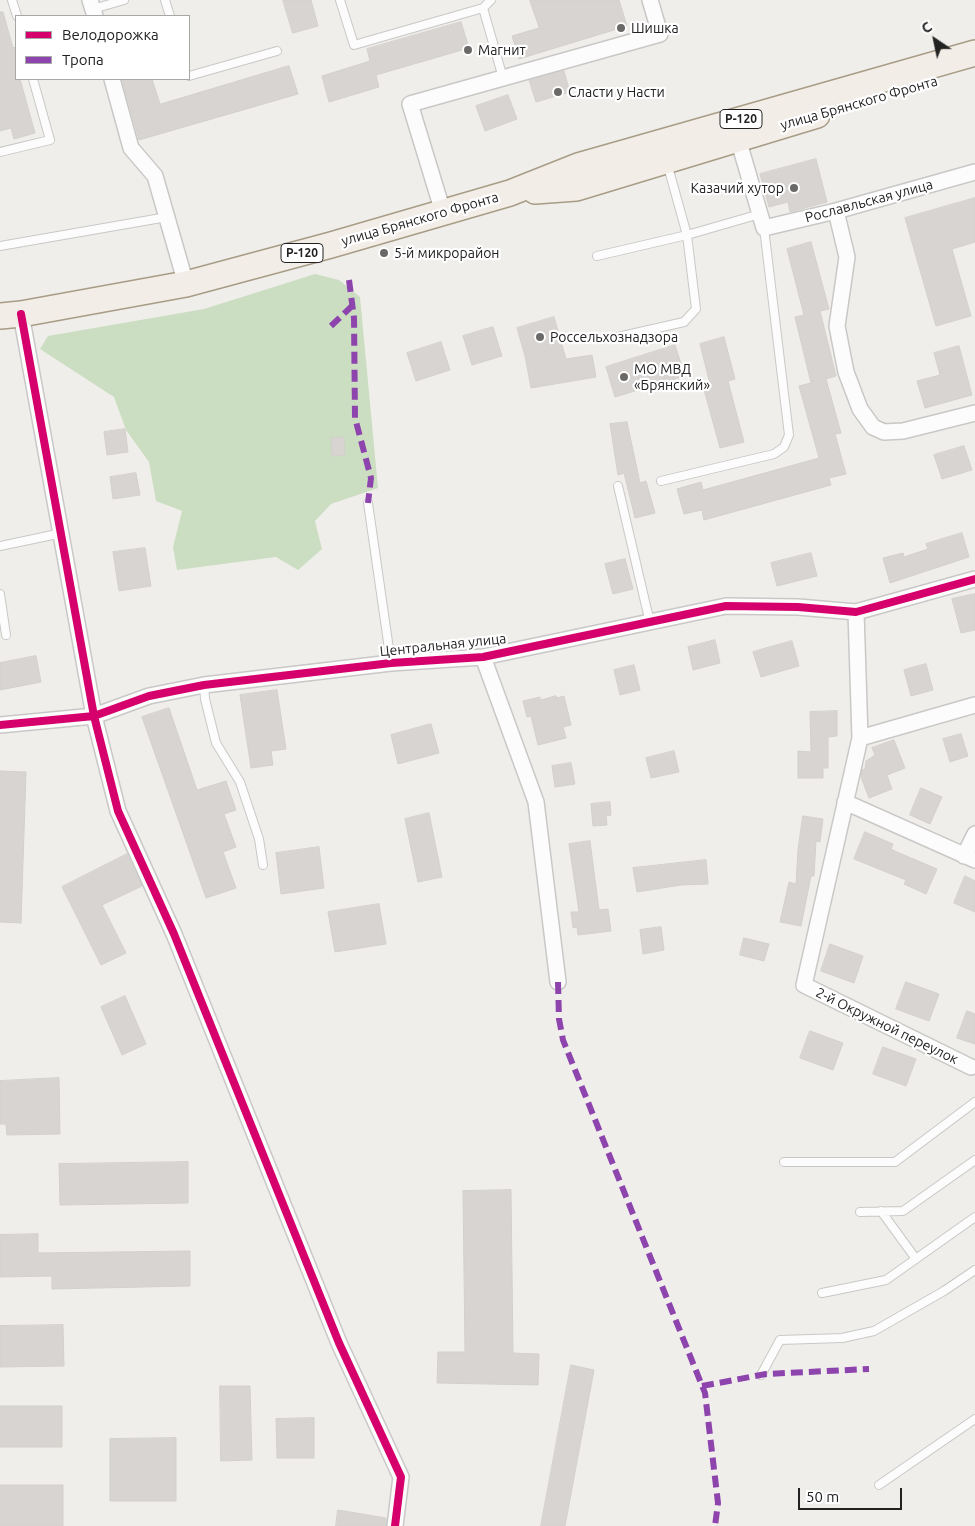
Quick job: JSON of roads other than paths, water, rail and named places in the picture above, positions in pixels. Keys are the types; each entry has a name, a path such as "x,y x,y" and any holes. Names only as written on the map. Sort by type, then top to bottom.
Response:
{"main road":[{"name":"улица Брянского Фронта","path":"11,315 186,284 331,245 510,193 578,166 664,151 736,130 975,53"},
{"name":"улица Брянского Фронта","path":"736,130 975,69"}],"street":[{"path":"443,212 410,104 660,34 650,0"},
{"path":"112,80 131,148 155,176 186,284"},
{"path":"736,130 762,221"},
{"name":"Рославльская улица","path":"762,221 836,211 975,172"},
{"path":"836,211 847,257 837,326 846,372 860,409 872,427 884,432 903,431 975,413"},
{"path":"11,315 62,533 94,716 118,811 174,934 339,1343 401,1477 396,1526"},
{"name":"Центральная улица","path":"0,725 94,716 149,696 204,685 391,663 483,657 726,606 798,607 856,612 975,578"},
{"path":"856,612 860,738 845,802 970,858 975,834"},
{"path":"483,657 536,802 558,982"},
{"path":"860,738 975,705"},
{"name":"2-й Окружной переулок","path":"845,802 804,985 971,1067"}],"lane":[{"path":"12,0 17,15"},
{"path":"93,8 124,0"},
{"path":"165,0 170,15"},
{"path":"340,0 354,45 483,8 491,0"},
{"path":"483,8 503,78"},
{"path":"190,76 277,51"},
{"path":"0,152 50,140 34,80"},
{"path":"609,339 684,322 696,309 687,235 664,151"},
{"path":"0,246 167,218"},
{"path":"597,256 687,235 762,221 789,436 784,447 774,454 661,481"},
{"path":"618,486 650,623"},
{"path":"368,503 391,663"},
{"path":"0,546 62,533"},
{"path":"0,594 6,635"},
{"path":"204,685 205,698 216,743 240,782 259,840 263,865"},
{"path":"784,1162 895,1162 975,1102"},
{"path":"860,1212 902,1211 975,1160"},
{"path":"881,1211 916,1259"},
{"path":"822,1293 886,1280 975,1218"},
{"path":"761,1375 780,1340 842,1338 874,1331 944,1291 975,1270"},
{"path":"879,1485 975,1419"}],"place":[{"name":"Шишка","path":"621,28"},
{"name":"Магнит","path":"468,50"},
{"name":"Сласти у Насти","path":"558,92"},
{"name":"Казачий хутор","path":"794,188"},
{"name":"5-й микрорайон","path":"384,253"},
{"name":"Россельхознадзора","path":"540,337"},
{"name":"МО МВД «Брянский»","path":"624,377"}]}
